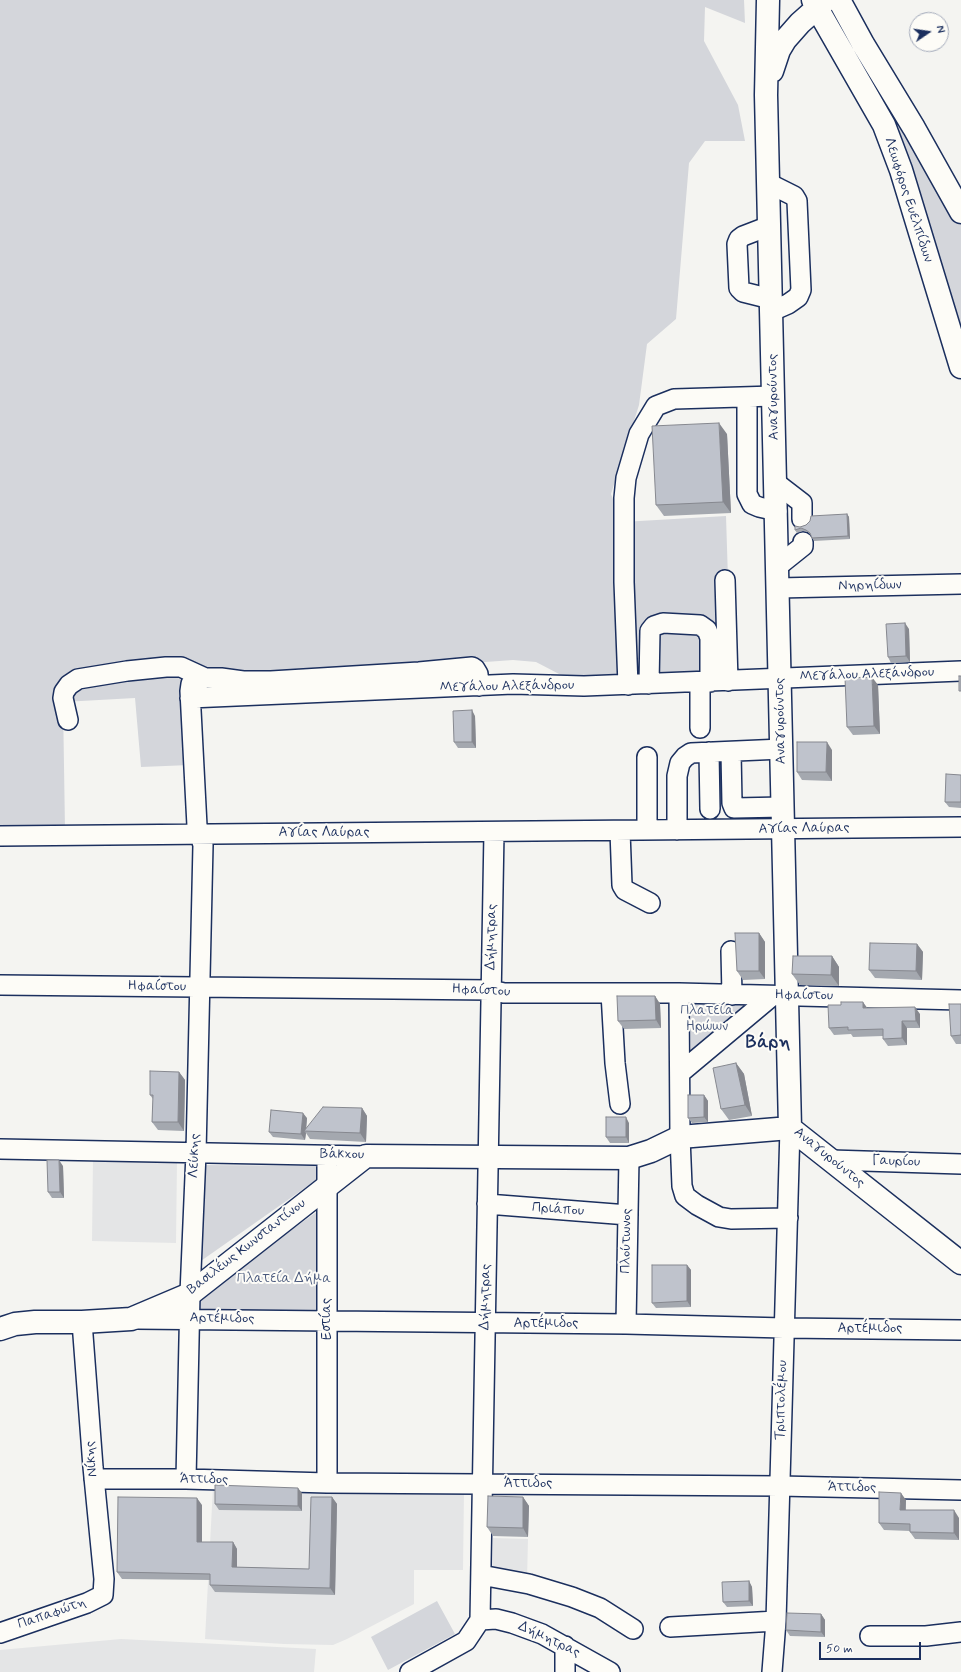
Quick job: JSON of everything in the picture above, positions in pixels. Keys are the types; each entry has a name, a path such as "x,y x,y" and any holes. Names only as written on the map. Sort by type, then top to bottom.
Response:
{"main road":[{"name":"Αναγυρούντος","path":"768,0 766,95 784,829 780,996 790,1128 961,1263"},
{"name":"Λεωφόρος Ευελπίδων","path":"839,0 961,212"},
{"name":"Αναγυρούντος","path":"766,95 775,60 785,40 818,3"},
{"name":"Λεωφόρος Ευελπίδων","path":"818,3 884,125 901,170 961,367"},
{"path":"680,1137 790,1128"},
{"name":"Βάκχου","path":"366,1156 629,1158 651,1151 680,1137"},
{"name":"Βασιλέως Κωνσταντίνου","path":"0,1330 15,1324 35,1322 82,1322 131,1319 190,1294 366,1156"}],"street":[{"path":"768,183 794,196 797,201 801,290 798,298 788,304 771,305 743,292 739,288 738,239 770,226"},
{"path":"628,685 624,582 624,498 626,478 639,434 656,406 674,399 774,396"},
{"path":"747,398 747,494 752,504 777,511"},
{"path":"776,483 802,503 802,520"},
{"path":"778,566 803,546 803,542"},
{"path":"725,580 728,681"},
{"name":"Νηρηίδων","path":"778,588 961,584"},
{"path":"649,684 650,631 654,626 663,623 700,625 707,630 710,638 700,728"},
{"path":"68,720 63,698 64,692 69,685 78,679 119,672 166,667 181,667 205,678"},
{"path":"200,834 197,826 190,698 191,684 205,678 221,678 243,681 286,680 472,667 478,674 479,686"},
{"name":"Μεγάλου Αλεξάνδρου","path":"190,698 534,684 584,686 628,685 961,671"},
{"path":"677,830 677,776 680,763 685,757 691,753 782,750"},
{"path":"709,752 710,809"},
{"path":"731,752 732,803 734,808 783,807"},
{"path":"647,757 647,830"},
{"name":"Αγίας Λαύρας","path":"0,836 961,827"},
{"path":"620,831 622,885 625,890 650,903"},
{"name":"Δήμητρας","path":"494,832 480,1620 496,1619 542,1634 610,1672"},
{"name":"Λεύκης","path":"186,1479 190,1294 196,1153 203,845 200,834"},
{"path":"731,951 732,994"},
{"name":"Ηφαίστου","path":"0,985 491,990 504,993 679,993 961,1000"},
{"path":"611,993 615,1063 620,1104"},
{"path":"679,993 680,1137 682,1186 685,1196 697,1206 719,1217 731,1219 788,1218"},
{"path":"680,1073 780,996"},
{"name":"Τριπτολέμου","path":"772,1672 776,1621 790,1128"},
{"name":"Βάκχου","path":"0,1149 366,1156"},
{"name":"Εστίας","path":"327,1483 328,1155"},
{"name":"Πλούτωνος","path":"626,1324 629,1158"},
{"name":"Γαυρίου","path":"831,1160 961,1164"},
{"name":"Πριάπου","path":"487,1204 628,1215"},
{"name":"Αρτέμιδος","path":"131,1319 190,1318 961,1330"},
{"name":"Νίκης","path":"82,1322 94,1479 104,1579 103,1595"},
{"name":"Άττιδος","path":"94,1479 186,1479 327,1483 780,1486 961,1490"},
{"path":"481,1575 529,1584 572,1597 600,1608 633,1629"},
{"name":"Παπαφώτη","path":"0,1633 87,1603 103,1595"},
{"path":"410,1672 466,1641 480,1620"},
{"path":"670,1627 776,1621"},
{"path":"870,1636 926,1636 961,1632"},
{"path":"565,1646 565,1672"}],"shaded area":[{"path":"93,1159 177,1161 176,1243 92,1241"},
{"path":"213,1487 464,1491 463,1570 414,1570 414,1604 333,1645 284,1644 205,1639"},
{"path":"493,1538 528,1539 527,1580 492,1572"},
{"path":"121,1639 316,1649 314,1672 0,1672 0,1650"}],"green space":[{"path":"0,0 744,0 745,23 705,7 704,41 738,105 745,141 705,141 689,163 676,319 647,344 639,405 611,494 622,522 726,516 731,674 589,681 561,675 536,662 513,660 264,678 198,674 190,765 141,767 135,698 63,702 65,830 0,831"},
{"path":"835,6 961,225 961,325 904,148 889,112 832,11"},
{"name":"Πλατεία Ηρώων","path":"690,1001 745,1002 744,1013 691,1051"},
{"name":"Πλατεία Δήμα","path":"200,1165 321,1166 319,1178 198,1263"},
{"name":"Πλατεία Δήμα","path":"318,1211 321,1315 198,1312 198,1296"},
{"path":"437,1601 455,1634 388,1670 371,1637"}],"building":[{"path":"719,423 723,502 656,505 652,426"},
{"path":"847,514 848,536 812,538 810,533 806,530 801,528 795,530 795,526 800,527 806,525 810,521 811,516"},
{"path":"905,623 906,656 888,657 886,624"},
{"path":"959,676 961,676 961,691 959,691"},
{"path":"872,677 874,726 847,727 845,678"},
{"path":"472,710 472,742 454,742 453,711"},
{"path":"797,742 827,742 826,772 797,772"},
{"path":"946,774 961,775 961,802 945,802"},
{"path":"735,933 759,933 759,971 737,971"},
{"path":"870,943 917,944 916,971 869,970"},
{"path":"793,956 832,956 831,975 792,974"},
{"path":"617,996 655,996 656,1020 618,1021"},
{"path":"841,1002 863,1002 863,1008 915,1007 916,1021 902,1021 902,1038 883,1039 883,1029 848,1030 848,1027 829,1028 828,1005 841,1005"},
{"path":"949,1004 961,1004 961,1035 951,1036"},
{"path":"736,1063 745,1105 721,1109 713,1068"},
{"path":"150,1071 179,1072 178,1122 152,1122 153,1095 150,1095"},
{"path":"688,1095 704,1095 704,1117 688,1118"},
{"path":"323,1107 362,1108 360,1133 304,1131"},
{"path":"271,1110 303,1113 301,1134 269,1132"},
{"path":"606,1117 626,1117 626,1137 606,1137"},
{"path":"47,1160 59,1160 60,1192 48,1192"},
{"path":"652,1265 687,1265 687,1301 652,1303"},
{"path":"215,1485 298,1488 298,1506 215,1504"},
{"path":"879,1492 901,1493 900,1510 954,1510 954,1533 910,1532 910,1524 879,1523"},
{"path":"488,1496 523,1497 523,1528 487,1527"},
{"path":"118,1497 197,1498 197,1542 233,1542 232,1567 309,1569 311,1497 332,1497 330,1588 210,1585 210,1574 117,1572"},
{"path":"749,1581 749,1601 723,1602 722,1582"},
{"path":"787,1613 821,1614 821,1632 786,1630"}],"district":[{"name":"Βάρη","path":"768,1043"}]}
